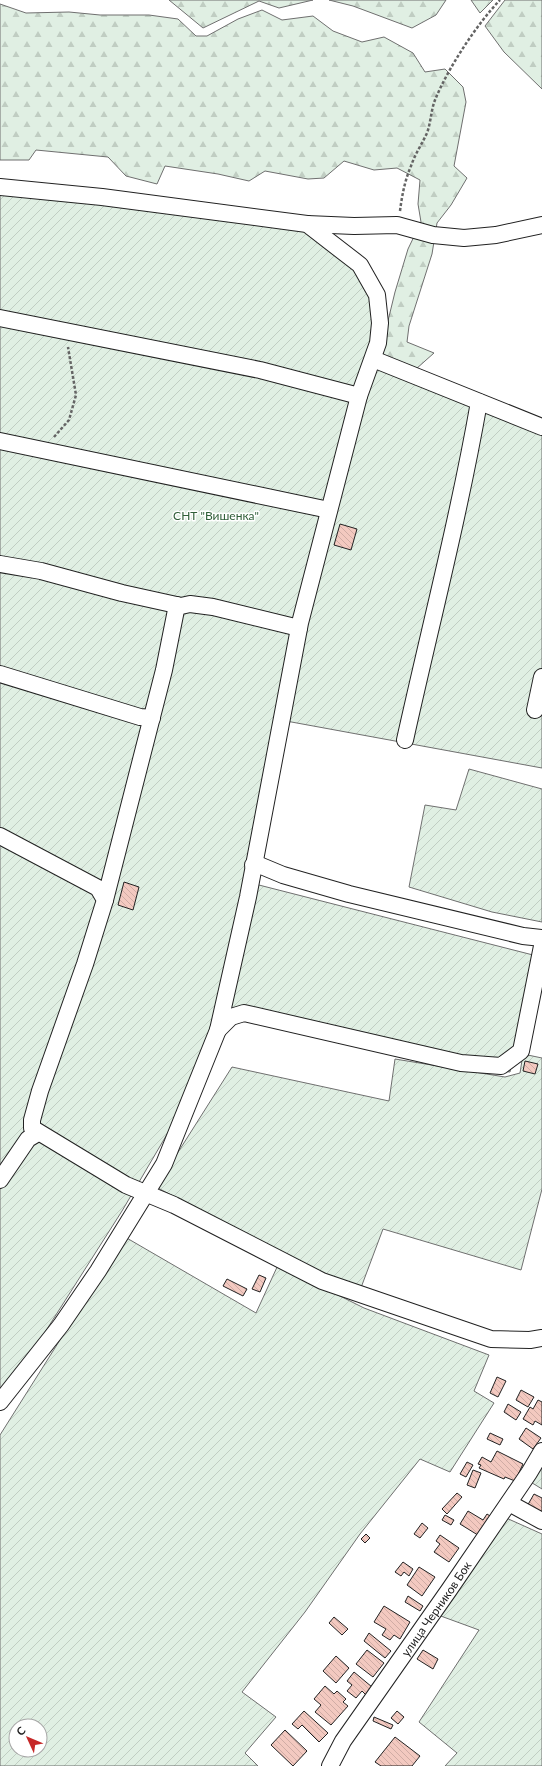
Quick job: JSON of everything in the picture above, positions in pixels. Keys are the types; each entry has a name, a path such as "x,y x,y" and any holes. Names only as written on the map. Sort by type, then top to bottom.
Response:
{"street":[{"path":"0,187 102,197 308,224 354,226 397,225 433,235 464,238 496,235 542,225"},
{"path":"0,1402 61,1325 98,1271 164,1164 218,1030 232,972 299,628 359,396 378,343 380,323 376,295 360,265 308,224"},
{"path":"0,318 260,370 359,396"},
{"path":"373,359 479,402 534,421 542,426"},
{"path":"405,740 430,622 455,527 479,402"},
{"path":"0,441 329,510"},
{"path":"0,564 41,571 122,593 181,606 190,604 213,607 299,628"},
{"path":"177,605 164,670 105,900 86,964 57,1041 34,1112 32,1128 121,1183 174,1205 322,1281 491,1339 530,1340 542,1338"},
{"path":"0,674 140,717 152,718"},
{"path":"535,710 542,677"},
{"path":"0,836 98,888 105,900"},
{"path":"253,865 258,865 283,875 349,894 523,936 542,938"},
{"path":"218,1030 230,1017 244,1013 461,1063 501,1066 521,1051 542,946"},
{"path":"0,1180 28,1139 38,1133"},
{"name":"улица Черников Бок","path":"330,1766 343,1741 508,1503 542,1451"},
{"path":"508,1503 542,1521"}],"path":[{"path":"397,225 405,182 411,164 427,132 434,102 441,86 467,44 500,0"},
{"path":"52,439 69,420 76,395 64,331"}],"green space":[{"path":"169,0 313,0 279,8 259,1 203,28"},
{"path":"329,0 446,0 436,15 412,28 353,6"},
{"path":"471,0 493,0 480,13"},
{"path":"505,0 542,0 542,89 504,52 485,26"},
{"path":"0,4 26,13 69,12 100,15 149,15 178,19 196,36 207,36 238,19 262,10 282,20 313,16 333,31 362,42 384,37 413,53 425,72 445,69 463,87 466,102 454,166 467,178 451,205 437,223 432,254 409,326 407,342 434,353 416,369 383,355 386,329 395,292 408,249 421,222 418,204 420,180 397,168 374,170 344,161 324,178 308,179 265,171 249,181 218,174 165,166 157,184 126,176 108,157 36,150 29,160 0,160"},
{"name":"СНТ \"Вишенка\"","path":"0,191 302,227 355,266 371,295 375,327 368,361 542,432 542,768 286,721 255,884 533,955 510,1072 446,1065 246,1018 210,1038 183,1107 122,1211 40,1340 0,1392"},
{"path":"469,769 542,789 542,922 492,912 409,887 425,805 456,810"},
{"path":"523,1054 542,1058 542,1189 521,1270 383,1229 359,1293 156,1187 232,1067 389,1101 395,1059 505,1077 520,1073"},
{"path":"125,1237 256,1313 278,1265 364,1308 489,1355 474,1391 494,1403 450,1472 420,1459 360,1534 305,1612 242,1692 276,1717 245,1753 258,1766 0,1766 0,1435"},
{"path":"542,1459 542,1489 529,1481"},
{"path":"504,1517 542,1534 542,1766 445,1766 457,1753 419,1722 479,1630 438,1615"}],"building":[{"path":"340,524 357,529 351,550 334,545"},
{"path":"124,882 139,887 133,910 118,905"},
{"path":"525,1061 538,1064 535,1074 523,1071"},
{"path":"259,1275 266,1278 260,1292 252,1289"},
{"path":"227,1279 247,1289 243,1296 223,1286"},
{"path":"497,1377 506,1381 498,1397 490,1393"},
{"path":"521,1390 534,1397 528,1407 516,1400"},
{"path":"538,1400 542,1402 542,1425 535,1421 533,1425 523,1419 530,1407 533,1409"},
{"path":"508,1404 521,1412 516,1420 504,1412"},
{"path":"526,1428 541,1438 533,1449 519,1439"},
{"path":"490,1433 503,1439 500,1445 487,1439"},
{"path":"497,1451 523,1464 515,1481 505,1477 504,1479 479,1468 481,1465 478,1464 482,1457 491,1462"},
{"path":"467,1462 473,1465 466,1477 460,1474"},
{"path":"473,1470 481,1473 475,1488 467,1485"},
{"path":"457,1493 462,1497 447,1514 442,1509"},
{"path":"534,1494 542,1498 542,1517 526,1508"},
{"path":"468,1511 483,1520 487,1514 493,1518 481,1537 460,1524"},
{"path":"445,1515 454,1520 451,1525 442,1520"},
{"path":"422,1523 428,1528 420,1538 414,1534"},
{"path":"366,1534 370,1538 365,1543 361,1539"},
{"path":"440,1535 459,1548 449,1562 434,1552 440,1544 436,1541"},
{"path":"403,1562 413,1569 409,1576 404,1572 401,1576 395,1572"},
{"path":"419,1567 435,1577 422,1596 407,1585"},
{"path":"408,1596 423,1606 420,1611 405,1602"},
{"path":"384,1606 410,1622 400,1639 394,1635 390,1640 382,1635 386,1629 374,1622"},
{"path":"334,1617 348,1629 342,1635 329,1623"},
{"path":"369,1633 391,1651 385,1658 364,1641"},
{"path":"367,1650 384,1663 373,1677 356,1664"},
{"path":"423,1650 438,1659 433,1669 417,1659"},
{"path":"336,1656 349,1668 336,1683 323,1671"},
{"path":"354,1672 372,1687 366,1695 362,1691 356,1698 347,1691 352,1685 347,1681"},
{"path":"325,1686 334,1694 337,1691 346,1699 343,1702 348,1706 331,1725 315,1712 321,1705 314,1699"},
{"path":"304,1711 328,1733 319,1742 302,1725 298,1729 292,1724"},
{"path":"397,1711 404,1717 398,1724 391,1718"},
{"path":"374,1717 393,1725 391,1729 373,1721"},
{"path":"285,1730 307,1751 293,1766 271,1745"},
{"path":"395,1737 420,1756 412,1766 381,1766 375,1762"}]}
